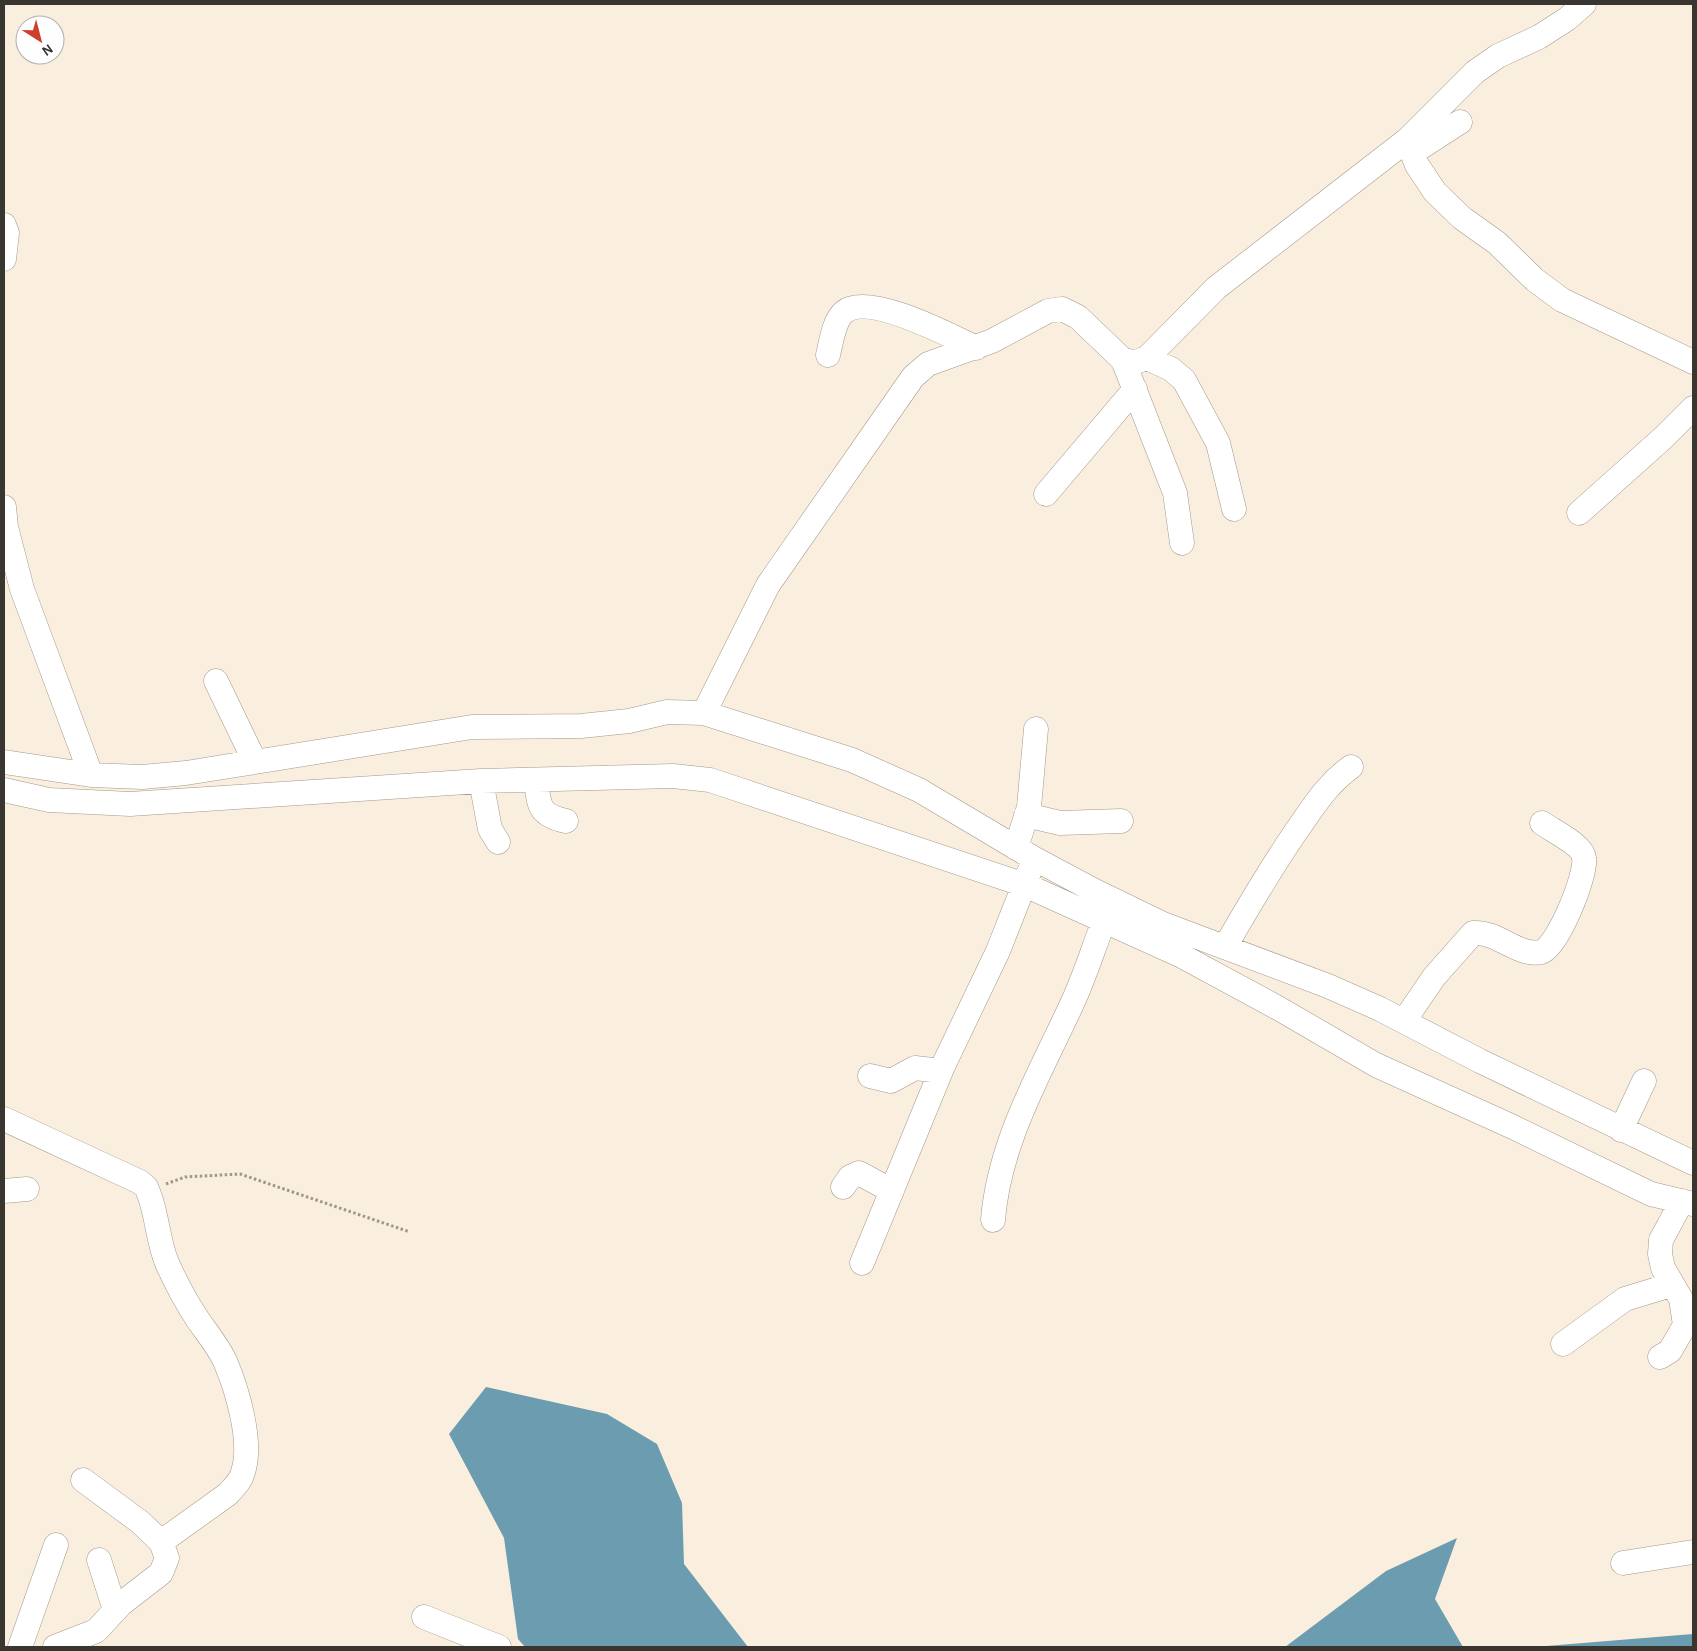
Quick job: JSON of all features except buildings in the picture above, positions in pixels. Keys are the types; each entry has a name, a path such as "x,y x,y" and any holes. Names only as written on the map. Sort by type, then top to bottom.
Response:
{"street":[{"path":"1410,147 1475,72 1498,56 1539,37 1567,19 1584,4"},
{"path":"1123,360 1135,362 1147,358 1216,288 1410,147 1460,122"},
{"path":"1410,147 1417,165 1435,192 1462,218 1497,243 1536,280 1562,300 1693,362"},
{"path":"4,225 7,233 4,259"},
{"path":"828,355 838,321 844,312 853,308 872,308 892,312 924,323 976,348"},
{"path":"704,713 768,585 913,377 928,364 976,348 1048,311 1062,309 1078,317 1123,360 1175,493 1182,543"},
{"path":"1147,358 1171,369 1184,380 1218,443 1234,509"},
{"path":"1046,494 1134,389"},
{"path":"1579,512 1693,408"},
{"path":"4,507 6,528 22,589 91,775"},
{"path":"216,681 255,762"},
{"path":"4,762 91,775 142,777 186,773 472,727 581,726 629,721 667,712 704,713 852,760 919,790 1104,921 1180,955 1278,1008 1376,1065 1513,1127 1651,1194 1688,1203 1661,1240 1660,1254 1671,1286 1681,1299 1685,1324 1670,1351 1660,1357"},
{"path":"862,1263 941,1071 998,951 1027,868 1026,815 1029,807 1036,729"},
{"path":"1225,947 1268,873 1312,809 1334,779 1351,768"},
{"path":"4,790 49,800 130,804 481,781 673,776 710,780 1027,868 1095,891 1163,924 1328,986 1404,1021 1621,1130 1693,1163"},
{"path":"536,780 539,802 546,814 566,821"},
{"path":"481,781 490,829 498,842"},
{"path":"1026,815 1060,823 1121,821"},
{"path":"1404,1021 1434,977 1473,933 1485,932 1526,952 1539,953 1547,950 1559,934 1583,874 1584,858 1578,845 1563,838 1542,823"},
{"path":"993,1220 996,1190 1008,1149 1028,1097 1072,1004 1104,921"},
{"path":"870,1076 891,1081 915,1068 941,1071"},
{"path":"1621,1130 1644,1081"},
{"path":"4,1119 140,1182 148,1191 159,1242 182,1296 224,1360 232,1382 246,1439 244,1472 228,1494 161,1542"},
{"path":"843,1187 850,1177 859,1173 892,1190"},
{"path":"4,1191 27,1189"},
{"path":"1563,1344 1624,1300 1671,1286"},
{"path":"55,1647 96,1631 115,1610 161,1573 167,1558 161,1542 140,1522 83,1480"},
{"path":"20,1647 56,1545"},
{"path":"1623,1563 1693,1552"},
{"path":"99,1560 115,1610"},
{"path":"424,1617 498,1647"}],"path":[{"path":"148,1191 185,1177 240,1174 410,1232"}],"water":[{"path":"486,1387 607,1414 657,1444 682,1503 684,1564 748,1647 525,1647 518,1639 504,1538 449,1434"},
{"path":"1457,1538 1435,1599 1463,1647 1285,1647 1386,1571"},
{"path":"1693,1634 1693,1647 1534,1647"}]}
